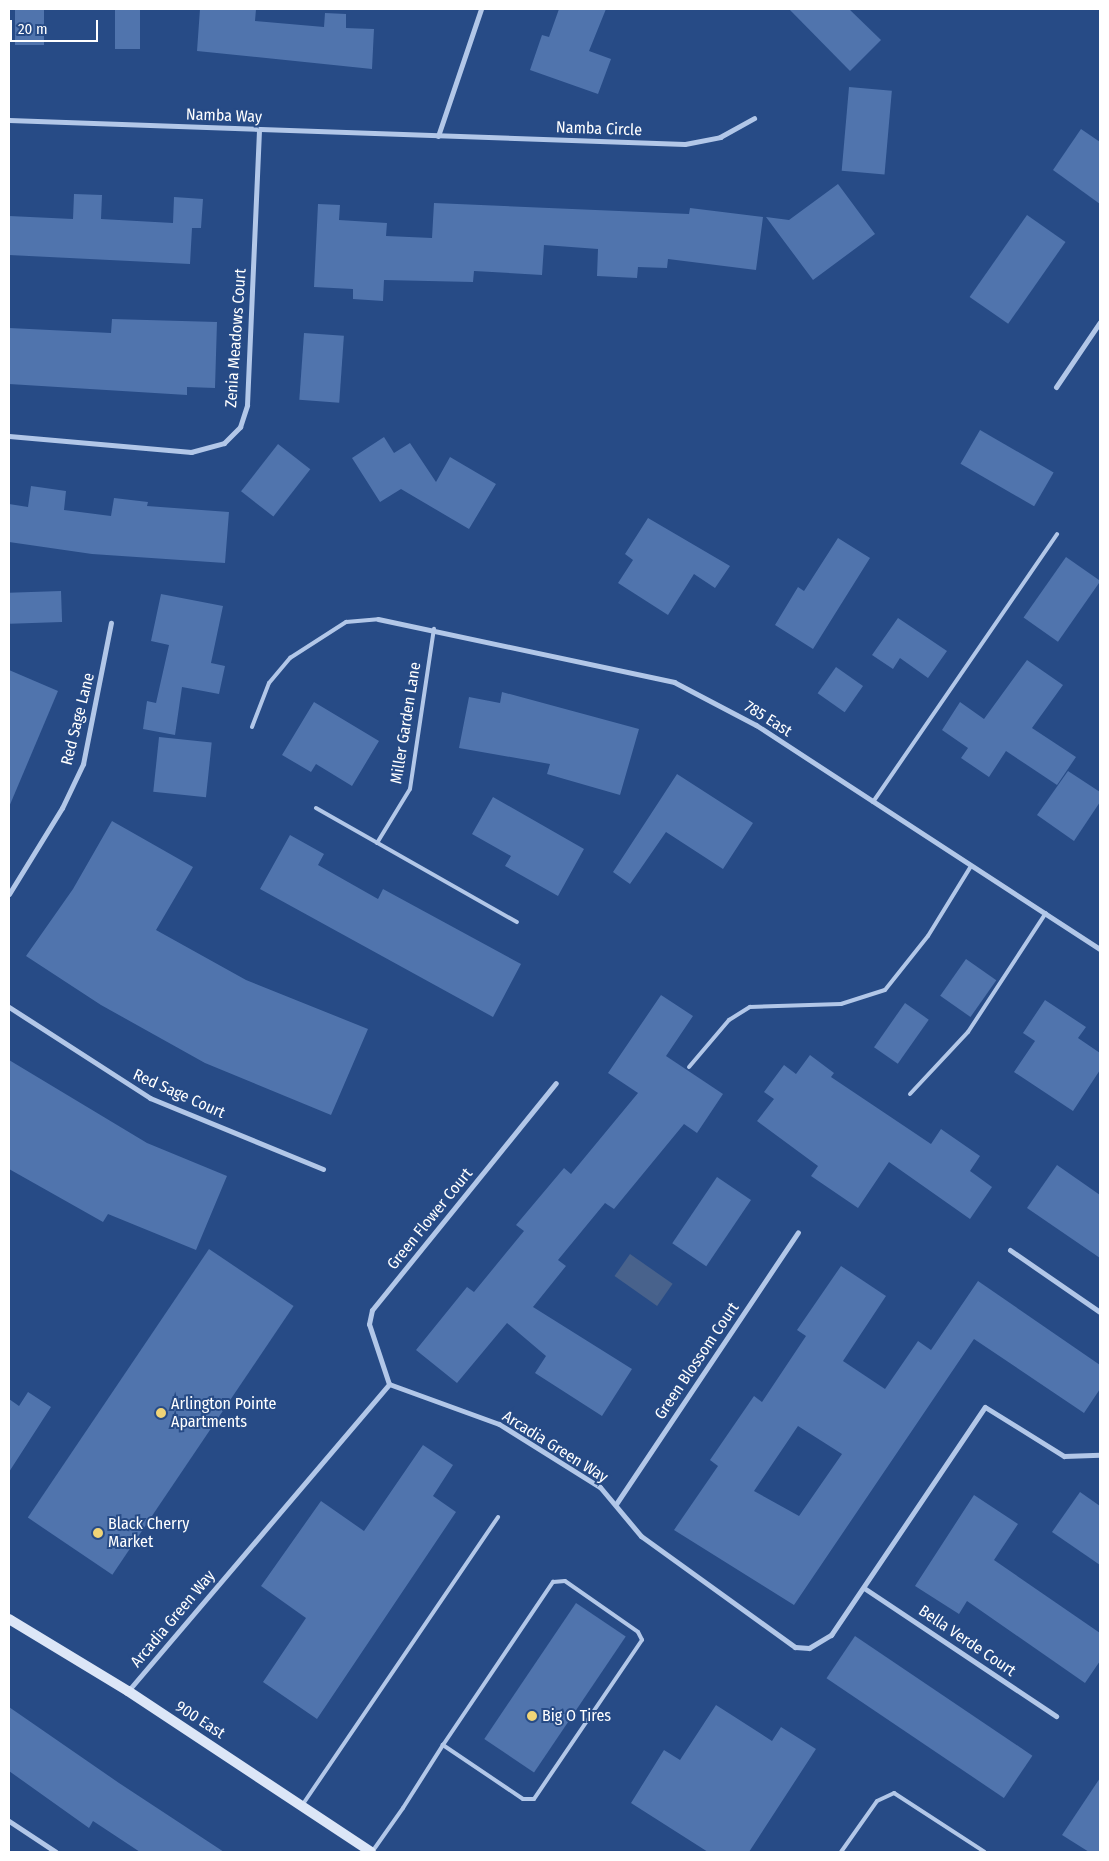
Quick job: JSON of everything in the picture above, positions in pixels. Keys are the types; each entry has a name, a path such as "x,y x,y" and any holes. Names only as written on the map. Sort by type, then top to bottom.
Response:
{"main road":[{"name":"900 East","path":"9,1619 128,1691 302,1804 371,1852"}],"street":[{"path":"438,136 481,9"},
{"name":"Namba Circle","path":"438,136 685,144 720,137 754,118"},
{"name":"Namba Way","path":"9,120 438,136"},
{"name":"Zenia Meadows Court","path":"9,436 191,452 224,442 240,427 247,405 259,130"},
{"path":"1056,388 1100,322"},
{"name":"785 East","path":"378,619 434,629 674,682 756,725 1100,949"},
{"name":"Red Sage Lane","path":"9,894 62,808 83,764 111,623"},
{"name":"Red Sage Court","path":"9,1007 150,1098 323,1169"},
{"name":"Green Flower Court","path":"389,1384 369,1324 372,1310 556,1083"},
{"name":"Green Blossom Court","path":"616,1504 798,1232"},
{"path":"1010,1250 1100,1312"},
{"name":"Arcadia Green Way","path":"128,1691 389,1384 499,1424 600,1487 641,1536 795,1648 809,1648 831,1635 985,1407 1064,1456 1100,1455"},
{"name":"Bella Verde Court","path":"864,1588 1056,1716"},
{"path":"9,1820 56,1852"}],"lane":[{"path":"873,802 1057,534"},
{"path":"252,727 269,684 290,658 346,622 378,619"},
{"name":"Miller Garden Lane","path":"377,843 410,788 434,629"},
{"path":"316,808 517,922"},
{"path":"689,1067 728,1020 750,1007 841,1004 885,990 928,936 971,866"},
{"path":"910,1094 968,1032 1046,913"},
{"path":"302,1804 498,1517"},
{"path":"371,1852 443,1744 553,1582 565,1581 638,1632 642,1640 534,1799 523,1799 443,1744"},
{"path":"842,1852 876,1801 894,1793 986,1852"}],"water":[{"path":"630,1254 673,1284 657,1306 615,1276"}],"building":[{"path":"15,9 44,9 44,45 15,45"},
{"path":"115,9 140,9 140,49 115,49"},
{"path":"200,9 256,9 255,21 324,27 325,13 346,14 346,28 374,29 372,69 197,51"},
{"path":"559,9 606,9 589,51 611,59 598,94 530,70 542,35 549,37"},
{"path":"789,9 849,9 881,40 850,71"},
{"path":"849,87 892,91 885,174 842,171"},
{"path":"1081,129 1100,142 1100,204 1053,170"},
{"path":"838,184 875,234 813,280 766,217 789,220"},
{"path":"74,194 102,195 101,219 173,223 174,197 203,199 201,228 192,228 190,264 9,255 9,216 73,219"},
{"path":"434,203 689,214 690,208 763,217 756,270 668,259 667,268 638,267 637,278 597,276 598,249 544,245 542,275 474,271 473,282 384,280 383,301 353,299 353,289 314,287 318,204 340,205 339,220 387,223 386,236 432,238"},
{"path":"1027,215 1066,242 1008,324 970,297"},
{"path":"112,319 217,322 215,388 187,387 187,395 9,384 9,328 111,333"},
{"path":"304,333 344,336 339,403 299,400"},
{"path":"980,430 1054,472 1034,506 960,464"},
{"path":"384,437 394,453 410,443 436,482 450,457 496,484 469,529 401,489 380,502 352,458"},
{"path":"278,444 310,469 273,517 241,491"},
{"path":"31,486 66,491 64,510 111,516 114,498 148,502 147,506 229,512 225,563 92,554 9,542 9,504 28,507"},
{"path":"648,518 730,566 715,588 694,574 668,615 618,583 633,560 625,554"},
{"path":"838,538 870,558 813,649 775,625 798,587 804,591"},
{"path":"1066,557 1100,582 1058,642 1024,618"},
{"path":"61,591 62,622 10,624 9,593"},
{"path":"161,594 223,606 211,663 225,666 219,694 182,687 175,735 143,729 147,701 156,703 169,645 151,641"},
{"path":"898,618 947,651 928,678 900,658 893,669 872,655"},
{"path":"1027,660 1063,685 1032,728 1076,757 1057,785 1006,751 989,777 961,758 968,748 942,730 960,702 984,719"},
{"path":"836,667 863,686 845,712 818,693"},
{"path":"9,670 58,691 9,807"},
{"path":"502,692 639,729 620,795 547,774 550,764 459,748 469,697 500,703"},
{"path":"314,702 379,741 352,786 316,764 311,772 282,755"},
{"path":"159,737 212,743 206,797 153,792"},
{"path":"1068,771 1100,792 1100,802 1074,841 1037,815"},
{"path":"677,774 753,823 723,869 666,832 630,884 613,872"},
{"path":"493,797 584,849 558,896 505,866 511,856 472,834"},
{"path":"112,821 193,867 156,930 246,980 368,1029 331,1115 205,1063 101,1005 26,956 73,889"},
{"path":"290,835 324,854 318,865 378,899 383,889 521,964 493,1017 260,889"},
{"path":"966,959 996,980 970,1017 940,996"},
{"path":"661,995 693,1016 666,1056 723,1094 697,1133 684,1124 614,1209 605,1203 558,1260 566,1266 533,1307 632,1369 602,1416 535,1373 546,1356 507,1323 457,1383 416,1350 467,1287 474,1292 524,1231 516,1225 564,1168 571,1174 638,1093 608,1073"},
{"path":"1045,1000 1086,1027 1078,1038 1100,1053 1100,1070 1073,1111 1014,1072 1035,1041 1023,1033"},
{"path":"905,1003 929,1020 898,1064 874,1047"},
{"path":"810,1055 834,1073 831,1077 931,1144 941,1129 980,1156 970,1171 992,1187 970,1219 889,1162 858,1208 811,1176 818,1166 757,1121 774,1099 764,1092 784,1065 796,1074"},
{"path":"9,1060 147,1143 227,1176 196,1250 108,1214 103,1222 9,1169"},
{"path":"1057,1165 1100,1195 1100,1258 1027,1208"},
{"path":"717,1177 751,1200 706,1266 672,1243"},
{"name":"Arlington Pointe Apartments","path":"209,1249 294,1306 112,1575 28,1518"},
{"path":"841,1266 886,1296 843,1361 885,1389 918,1341 931,1350 978,1281 1100,1365 1100,1389 1084,1413 974,1339 794,1605 674,1530 718,1466 710,1460 754,1396 762,1402 806,1336 797,1330","holes":["798,1426 842,1454 799,1516 754,1491"]},
{"path":"28,1392 51,1407 9,1472 9,1399 19,1406"},
{"path":"423,1445 453,1465 433,1496 456,1512 317,1719 263,1682 306,1618 261,1586 321,1501 364,1531"},
{"path":"1080,1492 1100,1506 1100,1565 1052,1532"},
{"path":"974,1495 1018,1524 994,1560 1100,1633 1100,1661 1085,1683 967,1601 959,1614 915,1586"},
{"path":"576,1603 626,1637 534,1773 484,1739"},
{"path":"855,1636 1032,1756 1004,1798 826,1678"},
{"path":"716,1705 772,1741 781,1727 816,1749 749,1852 708,1852 631,1803 664,1750 680,1760"},
{"path":"9,1707 119,1783 224,1852 140,1852 93,1821 89,1828 9,1771"},
{"path":"1100,1778 1100,1852 1089,1852 1062,1835"}],"place":[{"name":"Arlington Pointe Apartments","path":"161,1413"},
{"name":"Black Cherry Market","path":"98,1533"},
{"name":"Big O Tires","path":"532,1716"}]}
